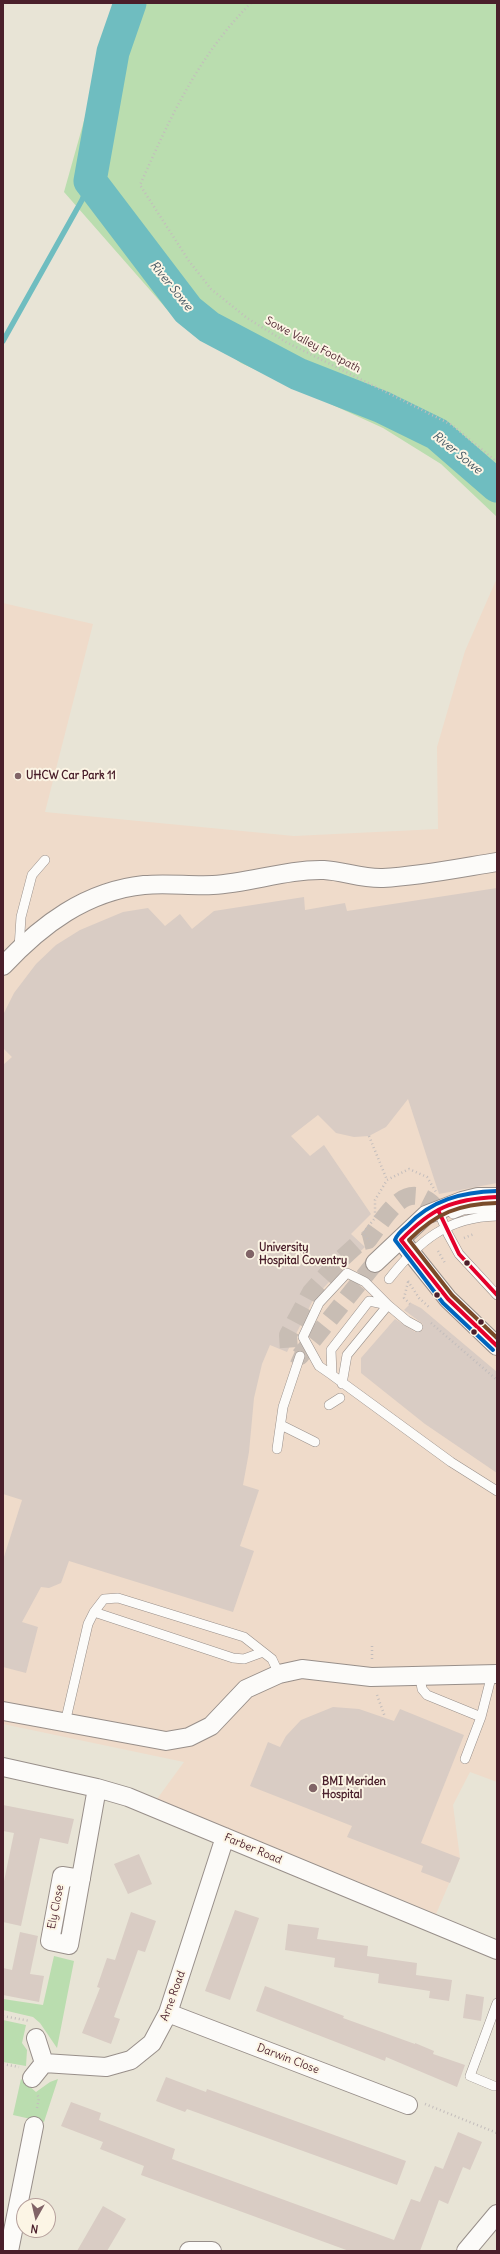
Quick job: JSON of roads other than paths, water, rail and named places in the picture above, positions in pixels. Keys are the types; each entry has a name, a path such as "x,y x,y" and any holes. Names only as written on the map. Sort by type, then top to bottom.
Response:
{"street":[{"path":"3,966 19,948 54,918 88,900 122,889 144,885 213,885 324,870 345,875 382,878 497,862"},
{"path":"375,1263 406,1247 426,1215 439,1207 478,1197 497,1196"},
{"path":"406,1247 448,1299 497,1346"},
{"path":"3,1711 166,1741 189,1737 211,1726 246,1689 279,1674 302,1669 371,1677 494,1674"},
{"name":"Farber Road","path":"3,1767 97,1788 128,1797 497,1950"},
{"name":"Ely Close","path":"81,1879 97,1788"},
{"name":"Arne Road","path":"44,2063 106,2067 131,2060 152,2043 168,2014 225,1837"},
{"name":"Darwin Close","path":"168,2014 408,2105"},
{"path":"32,2078 44,2063 36,2038"},
{"path":"9,2251 34,2126"},
{"path":"466,2251 497,2214"},
{"path":"189,2251 212,2251"}],"lane":[{"path":"19,948 21,917 32,875 45,860"},
{"path":"497,1207 463,1210 439,1207 445,1228 459,1254 497,1295"},
{"path":"389,1279 406,1247 456,1221 497,1216"},
{"path":"418,1327 406,1320 388,1305 365,1282 347,1273 319,1303 303,1337 319,1366 451,1462 497,1490"},
{"path":"332,1375 331,1350 369,1301 388,1305"},
{"path":"342,1384 347,1355 388,1305"},
{"path":"277,1449 283,1407 300,1356"},
{"path":"329,1405 340,1398"},
{"path":"280,1425 315,1442"},
{"path":"65,1723 88,1624 94,1612 104,1599 118,1598 244,1637 272,1659 279,1674"},
{"path":"94,1612 233,1658 244,1659 262,1652"},
{"path":"465,1759 481,1717 494,1674"},
{"path":"420,1677 422,1689 427,1695 481,1717"},
{"path":"494,2086 470,2076 497,2003"}],"waterway":[{"name":"River Sowe","path":"130,3 113,52 90,181 188,310 209,327 298,374 382,407 437,434 497,486"},
{"path":"3,341 82,200 90,181"}],"tunnel":[{"path":"375,1263 300,1356 289,1351 288,1335 311,1292 338,1262 360,1242 368,1240 390,1210 398,1202 407,1197 417,1196 427,1200 438,1210"}],"place":[{"name":"UHCW Car Park 11","path":"18,776"},
{"name":"University Hospital Coventry","path":"250,1254"},
{"name":"BMI Meriden Hospital","path":"313,1788"}]}
